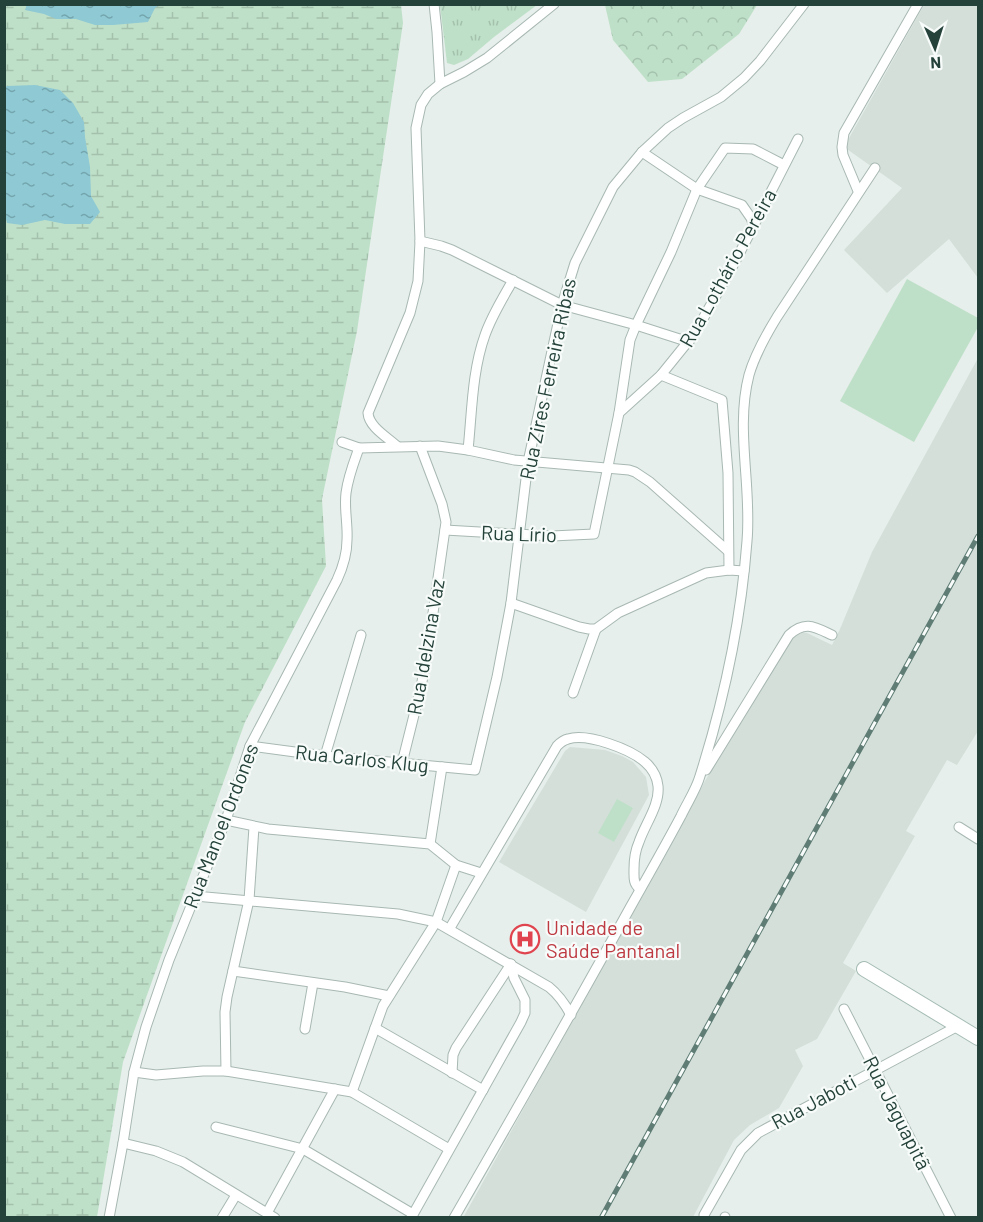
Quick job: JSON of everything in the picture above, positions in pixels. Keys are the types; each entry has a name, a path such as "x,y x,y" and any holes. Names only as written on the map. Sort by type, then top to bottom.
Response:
{"street":[{"path":"434,4 440,84"},
{"path":"397,446 371,424 368,413 411,313 418,281 420,241 416,128 421,105 428,94 440,84 471,69 487,58 554,4"},
{"name":"Rua Zires Ferreira Ribas","path":"475,770 511,603 528,462 562,304 574,263 613,187 642,152 668,128 721,97 744,78 804,4"},
{"path":"858,191 843,155 844,133 918,4"},
{"name":"Rua Lothário Pereira","path":"619,412 661,375 701,325 798,139"},
{"path":"607,467 619,412 628,350 636,325 671,252 697,189 725,148 753,149 784,165"},
{"path":"642,152 697,189 742,206 754,226"},
{"path":"700,780 730,666 744,571 748,498 743,435 749,375 769,330 874,168"},
{"path":"420,241 452,250 562,304 689,342"},
{"path":"468,450 480,351 495,311 513,280"},
{"path":"661,375 722,400 728,482 729,570"},
{"path":"342,442 359,448 438,446 528,462 629,470 642,476 728,552"},
{"name":"Rua Idelzina Vaz","path":"402,763 427,655 446,522 442,504 420,446"},
{"name":"Rua Manoel Ordones","path":"109,1218 134,1072 146,1027 169,960 226,820 250,746 343,566 347,544 346,492 359,448"},
{"name":"Rua Lírio","path":"445,530 552,536 594,534 607,467"},
{"path":"511,603 579,627 597,628 618,613 706,573 744,571"},
{"path":"454,1218 571,1015 700,780 789,635 800,627 814,626 832,635"},
{"path":"573,693 597,628"},
{"path":"325,756 361,635"},
{"path":"450,928 557,746 569,738 589,739 616,746 636,756 654,772 658,783 656,803 635,855 634,882 640,889"},
{"name":"Rua Carlos Klug","path":"250,746 325,756 475,770"},
{"path":"430,844 442,767"},
{"path":"226,820 254,827 430,844 456,865 482,873"},
{"path":"226,1071 225,1012 249,900 254,827"},
{"path":"959,827 978,839"},
{"path":"352,1092 389,996 436,922 456,865"},
{"path":"195,896 398,914 436,922 549,987 558,994 571,1015"},
{"path":"452,1073 453,1055 456,1048 511,964"},
{"path":"216,1127 303,1149 412,1216 525,1013 525,1000 514,978 511,964"},
{"path":"864,969 978,1038"},
{"path":"233,971 345,987 389,996"},
{"path":"305,1029 313,983"},
{"name":"Rua Jaguapitã","path":"844,1009 951,1218"},
{"name":"Rua Jaboti","path":"704,1215 741,1150 758,1132 958,1026"},
{"path":"375,1028 483,1090"},
{"path":"134,1072 156,1075 226,1071 352,1092 449,1149"},
{"path":"123,1143 171,1156 271,1215 335,1089"},
{"path":"222,1218 236,1195"}],"shaded area":[{"path":"924,5 978,5 978,278 949,239 887,293 844,250 902,188 844,147"},
{"path":"978,358 978,731 957,765 947,760 906,831 915,836 843,963 856,971 817,1039 795,1050 803,1066 779,1108 750,1125 734,1140 693,1217 463,1218 705,781 761,687 795,635 801,632 807,633 832,645 872,552"},
{"path":"570,747 605,750 633,762 646,777 649,795 586,912 499,862 565,751"}],"green space":[{"path":"440,4 537,5 468,59 454,65 447,63"},
{"path":"605,4 757,5 739,34 682,79 648,82 613,40"},
{"path":"5,5 401,5 403,23 357,331 322,499 326,566 245,722 123,1062 97,1217 5,1218"},
{"path":"907,279 978,318 978,327 914,442 840,401"},
{"path":"617,799 633,808 614,842 598,833"}],"water":[{"path":"27,4 159,5 148,22 95,25 76,19 56,19 25,10"},
{"path":"35,85 60,90 73,103 84,122 91,196 100,212 90,224 65,224 45,220 22,225 7,223 4,211 5,88"}],"railway":[{"path":"601,1218 978,536"}],"place":[{"name":"Unidade de Saúde Pantanal","path":"525,939"}]}
